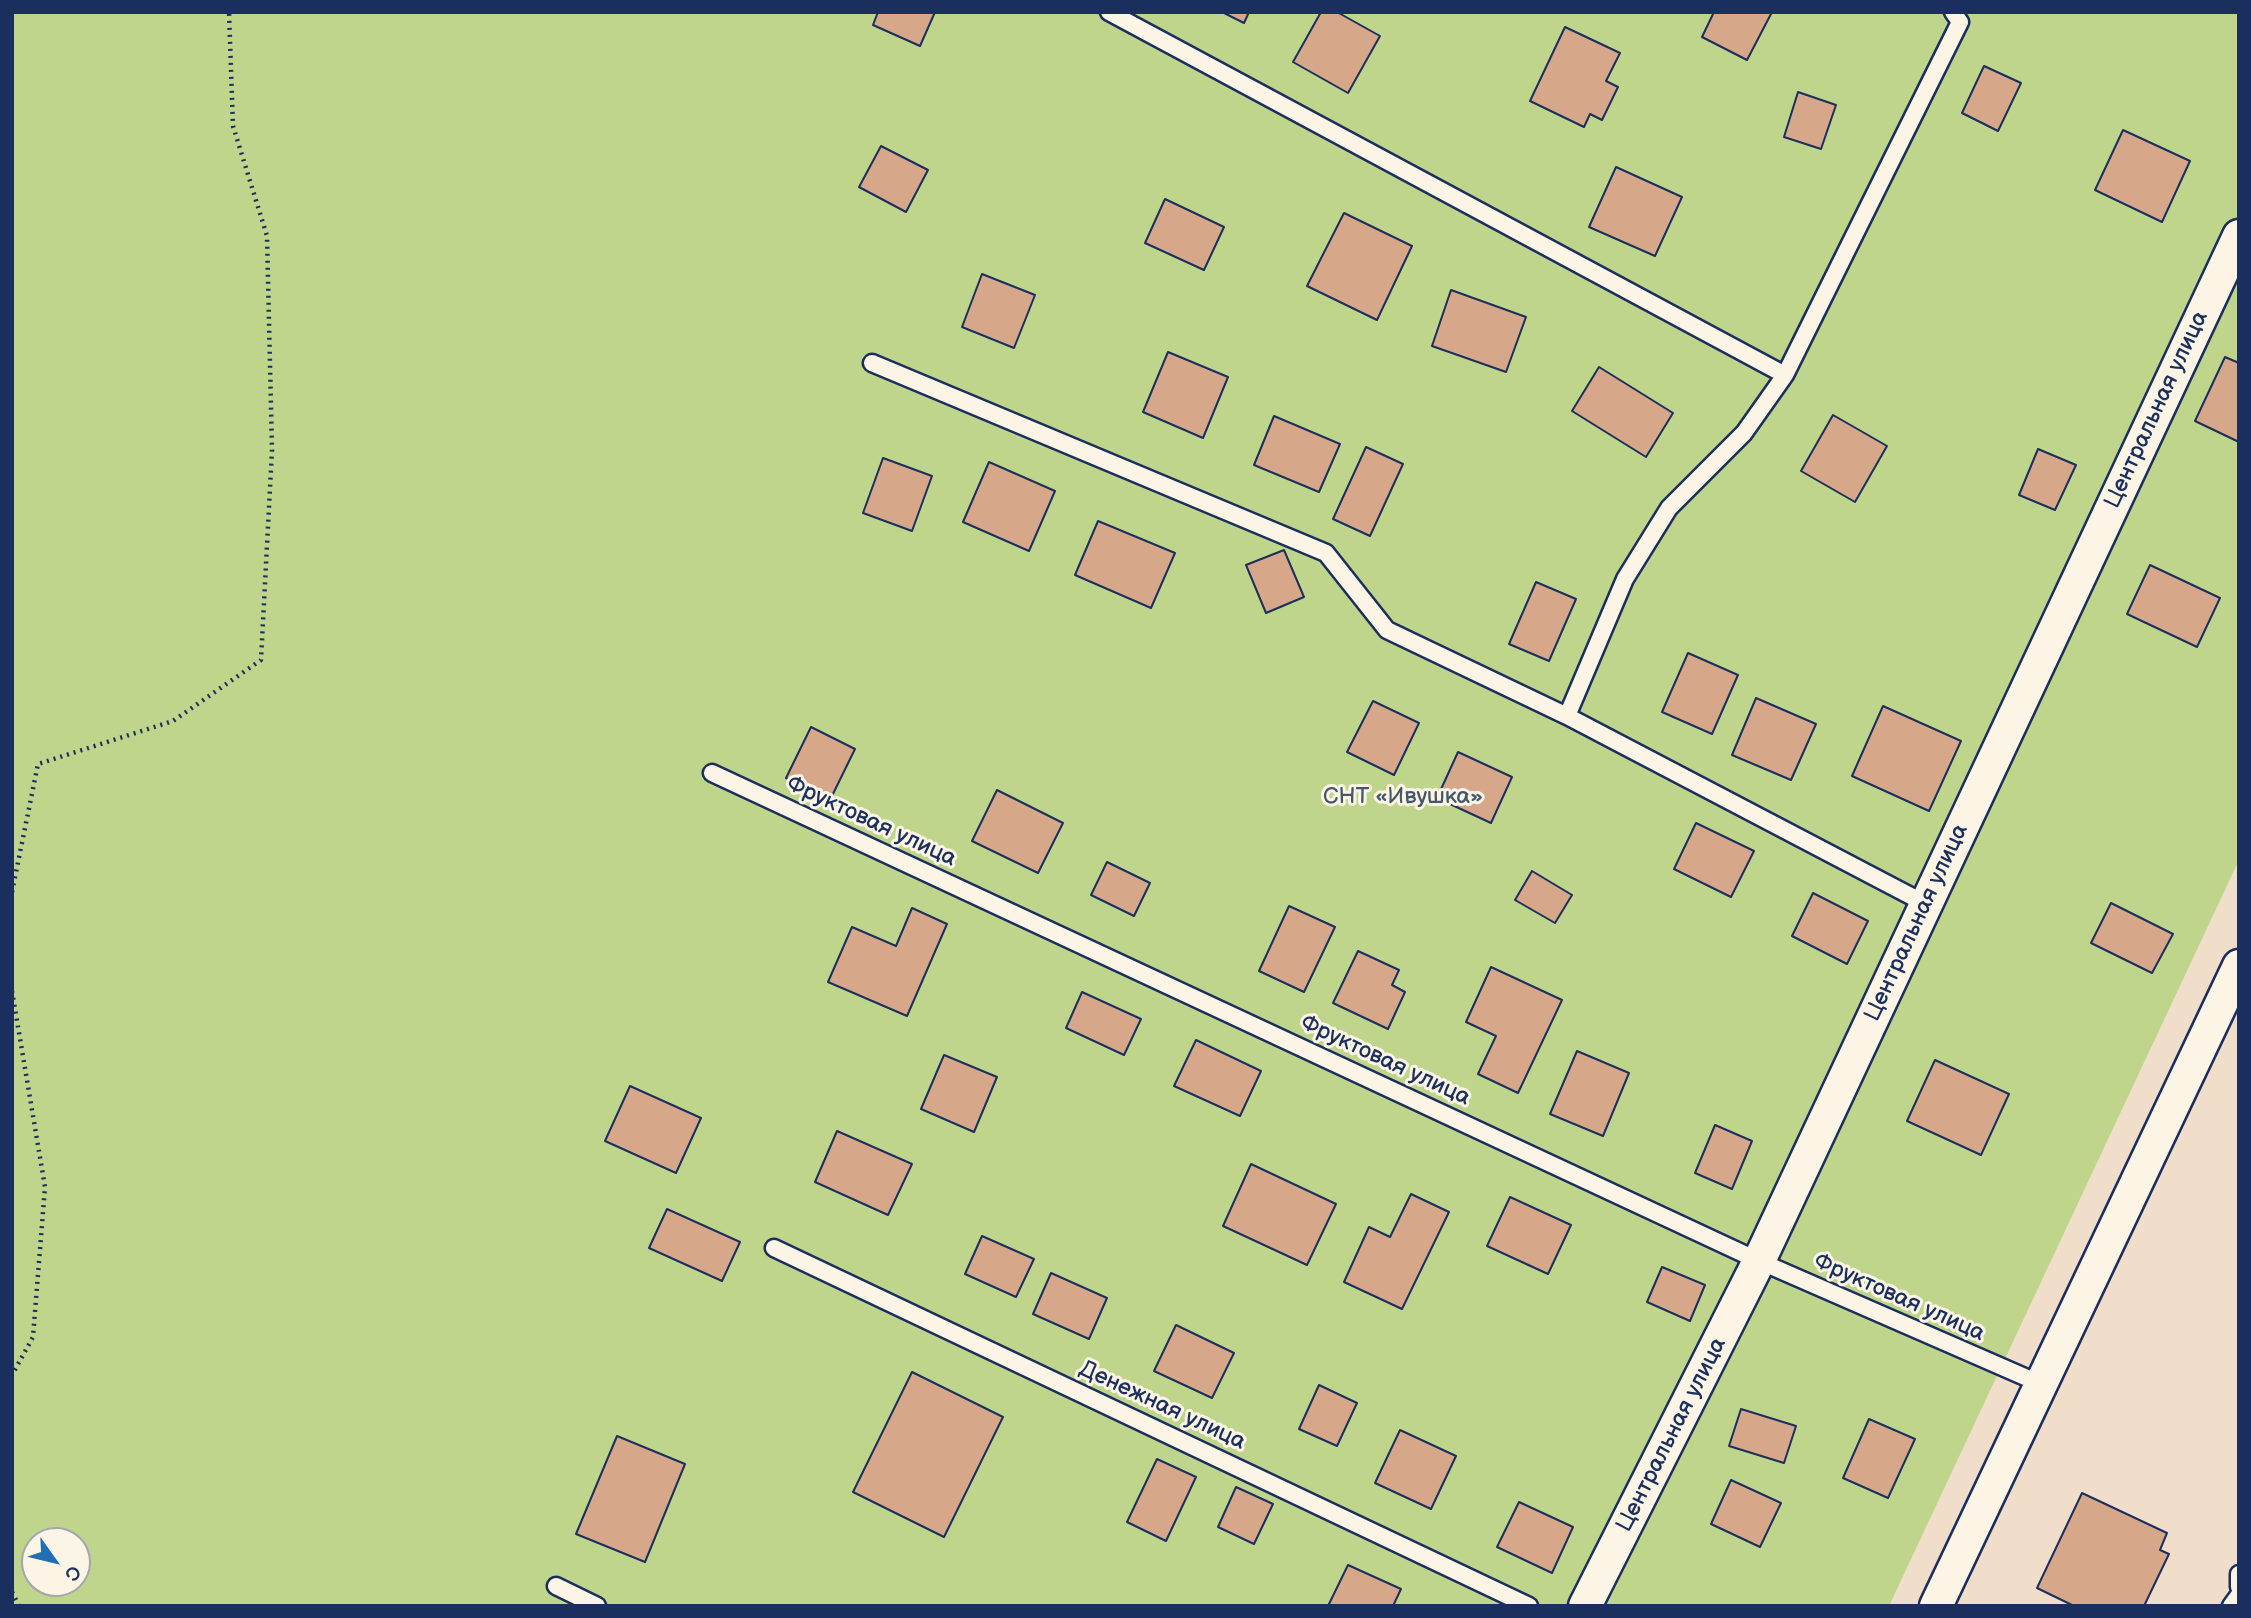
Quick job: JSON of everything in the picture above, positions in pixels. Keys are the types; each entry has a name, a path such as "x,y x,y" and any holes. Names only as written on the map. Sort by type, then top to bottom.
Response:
{"street":[{"name":"Центральная улица","path":"1585,1606 1759,1261 2239,236"},
{"path":"1936,1606 2239,966"}],"lane":[{"path":"1109,12 1785,375"},
{"path":"1567,716 1625,579 1669,508 1744,433 1785,375 1960,22 1953,12"},
{"path":"872,363 1326,553 1387,630 1567,716 1926,904"},
{"name":"Фруктовая улица","path":"712,773 1759,1261 2041,1384"},
{"name":"Денежная улица","path":"774,1248 1530,1606"},
{"path":"2239,1574 2239,1587"},
{"path":"556,1586 597,1606"},
{"path":"2231,1606 2239,1595"}],"path":[{"path":"12,892 38,764 173,721 261,660 272,450 267,236 233,126 229,12"},
{"path":"12,991 45,1187 33,1337 12,1375"},
{"path":"12,1592 19,1606"}],"green space":[{"name":"СНТ «Ивушка»","path":"12,12 2239,12 2239,860 1889,1606 12,1606"}],"building":[{"path":"878,12 935,12 920,46 873,25"},
{"path":"1222,12 1249,12 1244,23"},
{"path":"1321,12 1337,12 1380,36 1348,93 1293,62"},
{"path":"1714,12 1772,12 1747,60 1702,37"},
{"path":"1565,27 1620,53 1606,81 1618,87 1602,120 1590,114 1584,127 1530,101"},
{"path":"1984,66 2021,83 1998,131 1962,113"},
{"path":"1798,92 1836,105 1821,149 1784,137"},
{"path":"2123,130 2190,161 2162,222 2095,190"},
{"path":"881,146 928,170 906,212 859,187"},
{"path":"1616,167 1682,197 1655,256 1589,227"},
{"path":"1165,199 1224,227 1204,270 1145,243"},
{"path":"1344,213 1412,246 1377,320 1307,286"},
{"path":"982,274 1035,295 1014,348 962,327"},
{"path":"1451,290 1526,317 1506,372 1432,346"},
{"path":"1168,352 1228,377 1203,438 1143,412"},
{"path":"2225,357 2239,363 2239,442 2195,421"},
{"path":"1599,367 1673,413 1646,457 1572,411"},
{"path":"1833,415 1887,446 1855,502 1801,471"},
{"path":"1274,416 1340,444 1319,492 1254,465"},
{"path":"1366,447 1403,464 1370,536 1333,519"},
{"path":"2038,449 2076,465 2055,510 2019,495"},
{"path":"883,458 932,476 912,531 863,513"},
{"path":"989,462 1055,491 1029,551 963,522"},
{"path":"1098,521 1175,553 1151,608 1075,575"},
{"path":"1284,550 1304,597 1266,613 1246,565"},
{"path":"2150,565 2220,598 2197,647 2127,614"},
{"path":"1536,582 1576,599 1549,661 1509,644"},
{"path":"1688,653 1738,675 1712,734 1662,712"},
{"path":"1756,698 1816,724 1791,780 1732,755"},
{"path":"1373,701 1419,723 1394,775 1347,752"},
{"path":"1883,706 1961,741 1929,811 1852,776"},
{"path":"811,727 855,749 830,800 786,778"},
{"path":"1458,752 1512,777 1491,823 1437,798"},
{"path":"997,790 1063,823 1038,873 972,841"},
{"path":"1696,823 1754,851 1731,897 1674,869"},
{"path":"1107,862 1150,883 1134,916 1091,895"},
{"path":"1532,871 1572,895 1555,923 1515,900"},
{"path":"1813,893 1868,921 1847,964 1792,936"},
{"path":"2111,903 2173,934 2152,973 2091,943"},
{"path":"1289,906 1335,927 1304,992 1259,971"},
{"path":"912,908 947,924 907,1016 828,982 852,927 896,946"},
{"path":"1358,951 1399,970 1392,985 1405,992 1388,1029 1333,1003"},
{"path":"1491,967 1562,1000 1518,1093 1478,1074 1496,1036 1466,1022"},
{"path":"1082,992 1141,1019 1124,1055 1066,1028"},
{"path":"1196,1040 1261,1071 1240,1116 1174,1086"},
{"path":"1577,1051 1629,1073 1603,1136 1550,1114"},
{"path":"944,1055 997,1077 974,1132 921,1109"},
{"path":"1935,1060 2009,1094 1981,1155 1907,1121"},
{"path":"630,1086 701,1118 676,1173 605,1141"},
{"path":"1715,1125 1752,1141 1732,1189 1695,1173"},
{"path":"837,1131 912,1164 888,1215 815,1182"},
{"path":"1251,1164 1336,1204 1307,1265 1223,1226"},
{"path":"1411,1194 1449,1212 1402,1309 1344,1282 1369,1227 1390,1237"},
{"path":"1510,1197 1571,1225 1548,1274 1487,1246"},
{"path":"667,1209 740,1242 722,1281 649,1248"},
{"path":"982,1236 1034,1259 1016,1297 965,1274"},
{"path":"1662,1267 1705,1285 1690,1321 1647,1302"},
{"path":"1051,1273 1107,1298 1089,1339 1033,1314"},
{"path":"1176,1325 1234,1353 1212,1398 1154,1371"},
{"path":"912,1372 1003,1417 944,1537 853,1492"},
{"path":"1319,1385 1357,1403 1337,1446 1299,1429"},
{"path":"1741,1409 1796,1426 1784,1463 1729,1446"},
{"path":"1869,1419 1915,1439 1888,1498 1843,1478"},
{"path":"1400,1430 1456,1456 1431,1509 1375,1483"},
{"path":"617,1436 685,1464 645,1562 576,1534"},
{"path":"1157,1459 1196,1477 1166,1541 1127,1522"},
{"path":"1731,1480 1781,1503 1760,1547 1711,1524"},
{"path":"1236,1487 1273,1504 1254,1544 1218,1527"},
{"path":"2082,1493 2167,1533 2160,1550 2169,1554 2144,1606 2074,1606 2037,1588"},
{"path":"1519,1502 1573,1527 1552,1573 1497,1547"},
{"path":"1348,1565 1401,1589 1393,1606 1328,1606"}]}
